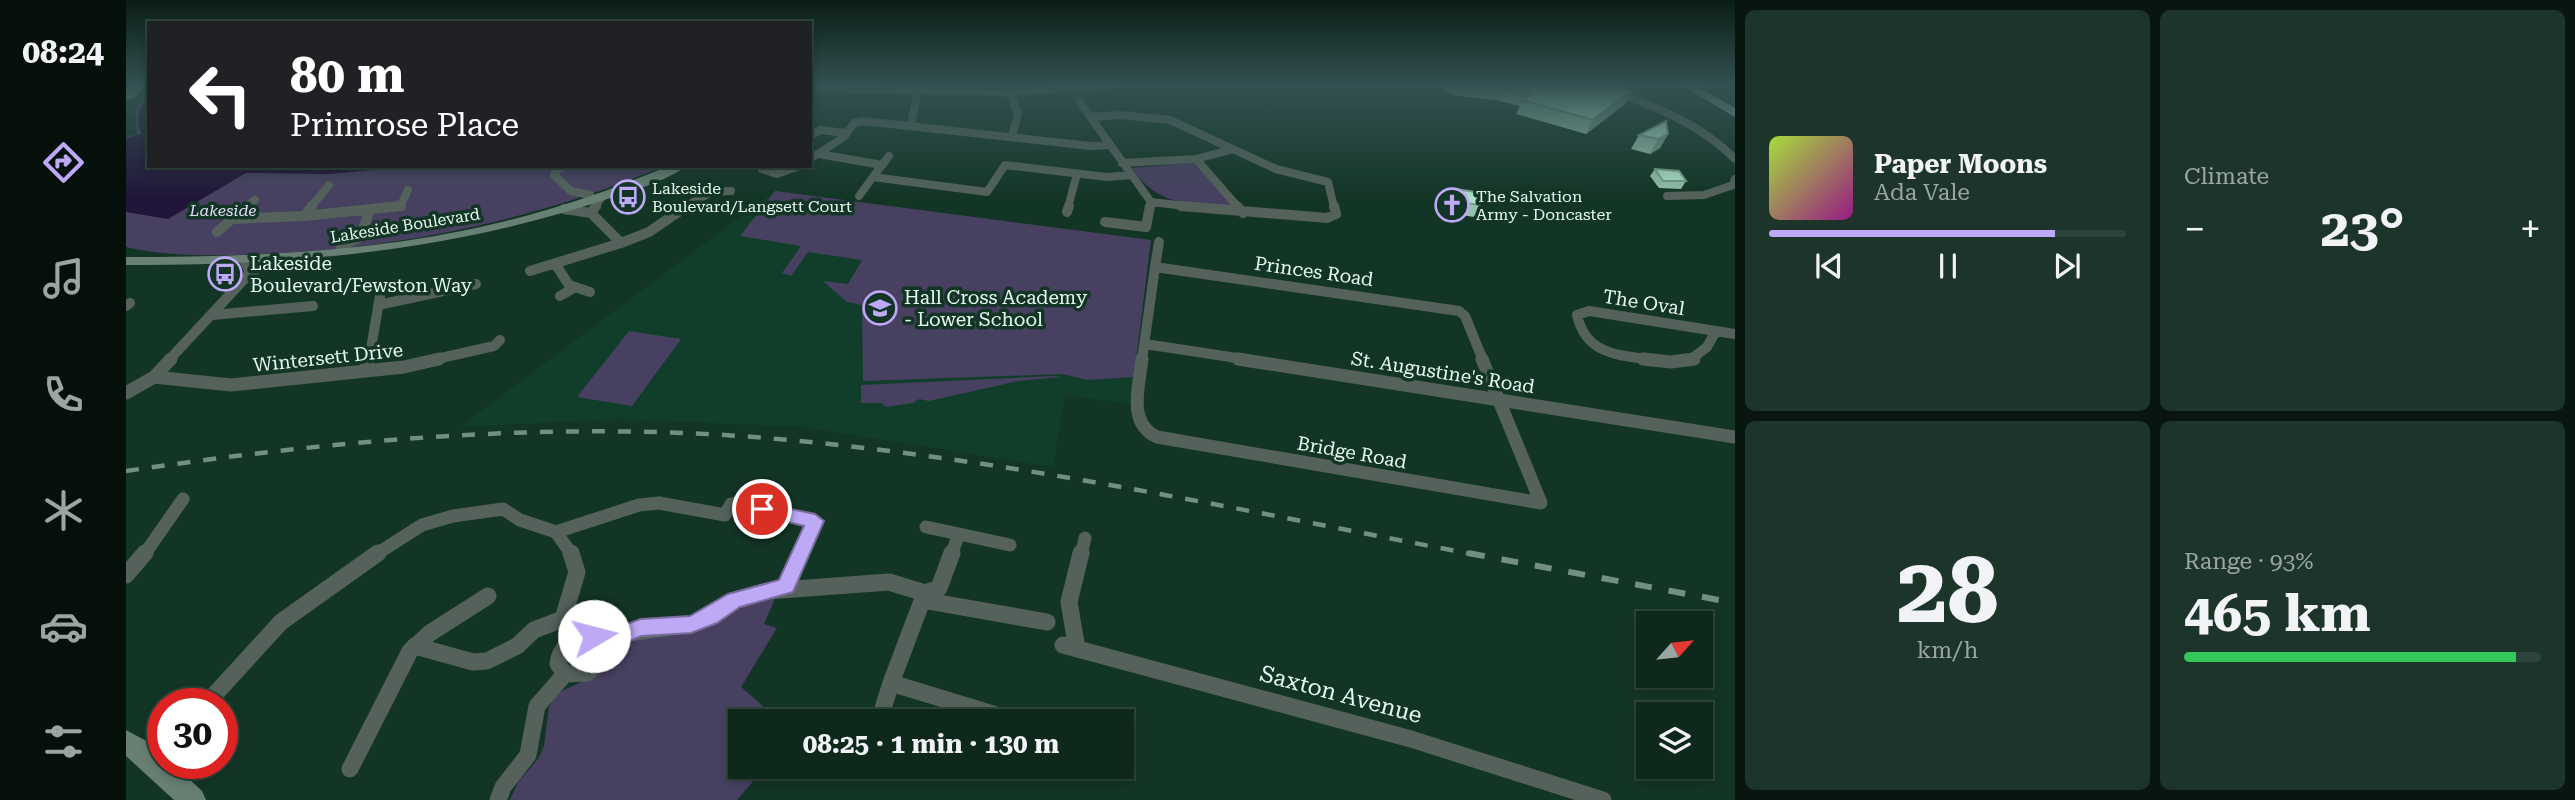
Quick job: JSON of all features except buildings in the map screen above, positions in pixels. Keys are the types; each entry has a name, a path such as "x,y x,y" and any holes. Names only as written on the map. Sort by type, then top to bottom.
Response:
{"street":[{"path":"815,157 847,132 854,123"},
{"path":"885,123 1091,146 1110,145"},
{"path":"1012,136 1019,123"},
{"path":"1095,123 1151,202 1243,213 1269,211 1327,218 1336,214 1328,182 1276,169 1177,123"},
{"path":"1686,123 1716,140 1735,159"},
{"path":"812,125 820,130 847,132"},
{"path":"812,135 820,130"},
{"path":"1122,163 1196,159 1230,150"},
{"path":"859,195 889,156"},
{"path":"815,157 882,165"},
{"path":"1196,159 1243,213"},
{"path":"873,177 986,192 1001,167 1005,165 1107,177 1130,175"},
{"path":"560,168 554,175 568,188 579,194 596,196 591,213"},
{"name":"Lakeside Boulevard","path":"596,196 659,168"},
{"name":"Lakeside Boulevard","path":"126,261 247,267 275,260 334,256 431,241 564,206 674,168"},
{"path":"762,169 778,174 794,168"},
{"path":"1067,212 1077,174"},
{"path":"1721,191 1733,185 1735,179"},
{"path":"304,216 328,185"},
{"path":"568,188 564,206 591,213 621,243"},
{"path":"1667,195 1735,188"},
{"path":"530,271 645,235 696,200 720,189 731,191"},
{"path":"232,219 304,216 402,206 408,190"},
{"path":"217,232 255,200"},
{"path":"1105,222 1146,227 1151,202"},
{"name":"Lakeside Boulevard","path":"126,248 157,254 227,255 341,247 364,240 487,224 564,206"},
{"path":"364,240 369,211"},
{"path":"1145,344 1159,242"},
{"path":"556,265 562,278 574,288 590,292"},
{"path":"126,393 155,377 212,315 247,267"},
{"name":"Princes Road","path":"1156,267 1450,307 1465,316 1501,400"},
{"path":"365,370 375,349 373,331 379,300 448,291 476,284"},
{"path":"560,296 574,288"},
{"path":"448,291 450,304"},
{"path":"212,315 313,306"},
{"name":"The Oval","path":"1716,331 1714,341 1691,361 1608,353 1592,346 1584,338 1577,315 1589,311 1716,331 1735,334"},
{"name":"St. Augustine's Road","path":"1145,344 1735,437"},
{"name":"Bridge Road","path":"1145,344 1137,420 1144,430 1157,438 1541,503 1501,400"},
{"name":"Wintersett Drive","path":"155,377 220,386 420,365 499,347"},
{"path":"126,575 138,563 183,499"},
{"path":"556,532 639,505 659,503 725,515 731,504 736,503 815,521 786,586"},
{"path":"222,688 253,649 281,622 314,596 422,525 453,516 503,509 520,520 556,532 575,559 577,572 563,619 572,640"},
{"path":"926,527 1010,545"},
{"path":"883,709 923,596 939,588 959,534"},
{"name":"Saxton Avenue","path":"1085,538 1069,602 1070,647 1411,739 1603,800"},
{"path":"604,644 620,634 641,627 691,625 735,600 786,586 850,586 883,581 897,582 923,596 1047,622"},
{"path":"350,769 404,661 415,646 430,632 488,596"},
{"path":"415,646 473,662 487,661 509,651 534,630 563,619"},
{"path":"594,636 604,644 605,656 595,669 579,676 565,674 560,670 558,658 572,640 594,636"},
{"path":"498,800 500,788 528,754 534,713 547,690 565,674"},
{"path":"891,683 977,709"},
{"path":"144,744 193,800"}],"shaded area":[{"name":"Lakeside","path":"138,123 147,123 147,168 394,168 330,174 246,173 168,219 126,212 126,138 141,134"},
{"name":"Hall Cross Academy - Lower School","path":"775,191 1151,240 1130,404 1065,395 1053,467 803,427 620,419 460,427"}],"green space":[{"name":"Lakeside","path":"136,123 147,123 147,168 659,168 566,202 466,228 414,238 311,251 225,255 159,253 126,247 126,137 137,134"},
{"path":"1194,163 1235,208 1190,204 1165,197 1142,181 1132,168"},
{"path":"775,191 1151,240 1134,377 1087,380 1063,374 863,381 862,305 847,302 823,281 848,284 862,260 808,252 791,276 782,273 801,246 740,236"},
{"path":"629,331 681,339 632,406 577,397"},
{"path":"1061,377 1018,381 929,401 919,399 913,403 886,407 882,403 861,403 861,385"},
{"path":"776,596 764,624 777,628 741,687 763,706 762,709 728,709 728,779 755,779 737,800 510,800 518,782 538,759 544,746 549,707 562,691 596,675 629,640 685,634 731,610"}],"railway":[{"path":"126,471 279,451 432,437 586,431 740,436 833,444 1018,469 1477,555"},
{"path":"1468,553 1735,603"}],"place":[{"name":"Lakeside Boulevard/Langsett Court","path":"628,197"},
{"name":"The Salvation Army - Doncaster","path":"1452,205"},
{"name":"Lakeside Boulevard/Fewston Way","path":"225,274"},
{"name":"Hall Cross Academy - Lower School","path":"880,308"}],"route":[{"path":"594,636 604,644 620,634 641,627 691,625 735,600 786,586 815,521 762,509"}]}
